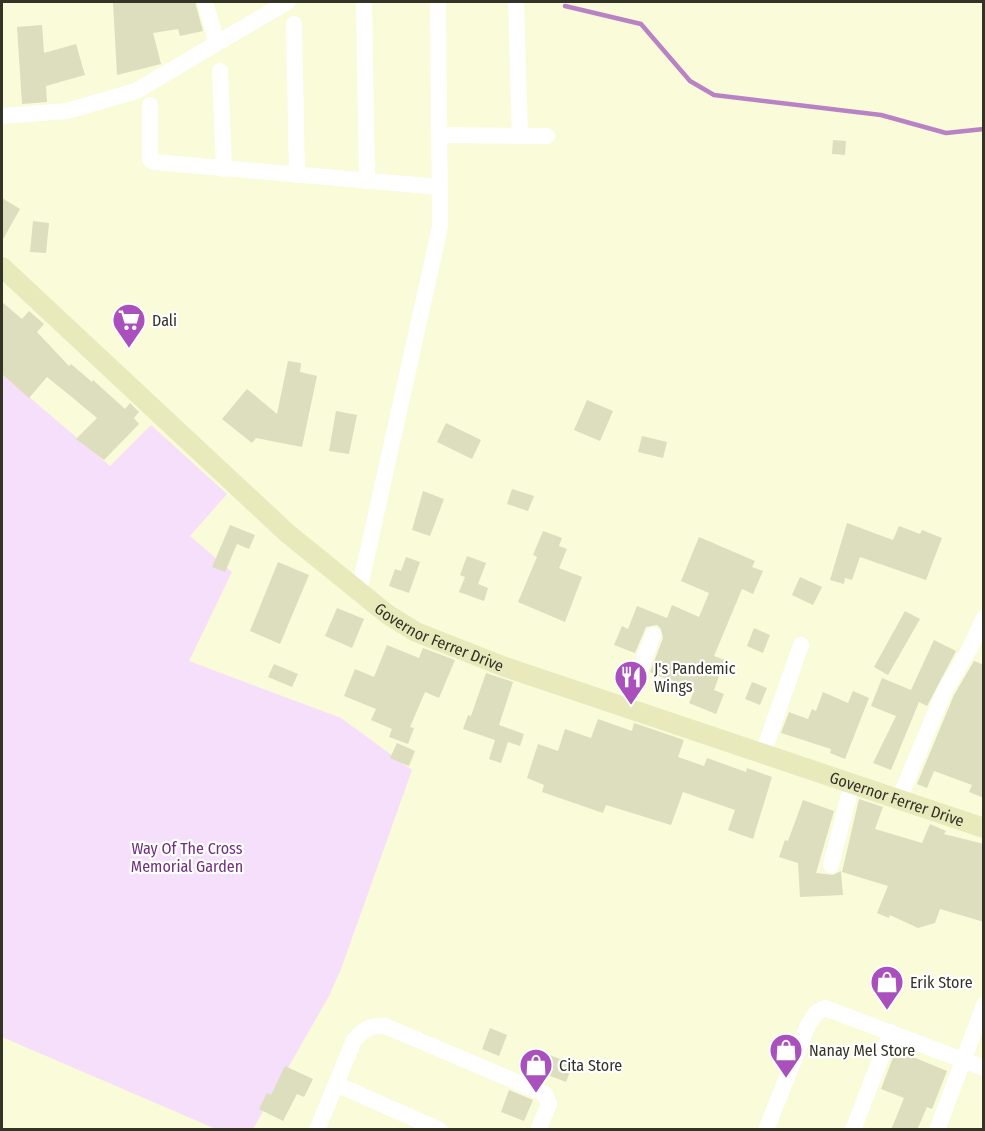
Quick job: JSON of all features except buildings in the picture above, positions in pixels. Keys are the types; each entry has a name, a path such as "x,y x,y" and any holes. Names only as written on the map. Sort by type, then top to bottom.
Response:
{"main road":[{"name":"Governor Ferrer Drive","path":"2,267 279,526 387,614 416,632 505,667 984,828"}],"street":[{"path":"206,2 217,43"},
{"path":"2,116 67,111 136,91 284,2"},
{"path":"364,2 367,181"},
{"path":"359,591 440,227 438,2"},
{"path":"516,2 520,136"},
{"path":"294,24 297,175"},
{"path":"220,71 224,169"},
{"path":"150,105 150,159 160,164 440,187"},
{"path":"439,135 547,136"},
{"path":"899,799 945,690 970,648 984,618"},
{"path":"626,707 653,635"},
{"path":"763,753 801,645"},
{"path":"831,865 852,783"},
{"path":"937,1130 984,1005"},
{"path":"766,1130 808,1025 816,1013 825,1008 984,1068"},
{"path":"317,1130 354,1040 364,1029 375,1025 385,1026 545,1094 549,1104 538,1130"},
{"path":"853,1130 891,1032"},
{"path":"336,1084 440,1130"}],"green space":[{"name":"Way Of The Cross Memorial Garden","path":"2,374 110,466 151,425 227,494 190,536 232,572 189,661 341,718 412,770 341,969 329,996 253,1129 216,1129 2,1037"}],"waterway":[{"path":"565,6 641,24 690,81 714,95 881,115 946,133 984,129"}],"place":[{"name":"Dali","path":"129,349"},
{"name":"J's Pandemic Wings","path":"631,706"},
{"name":"Erik Store","path":"887,1011"},
{"name":"Nanay Mel Store","path":"786,1079"},
{"name":"Cita Store","path":"536,1094"}]}
